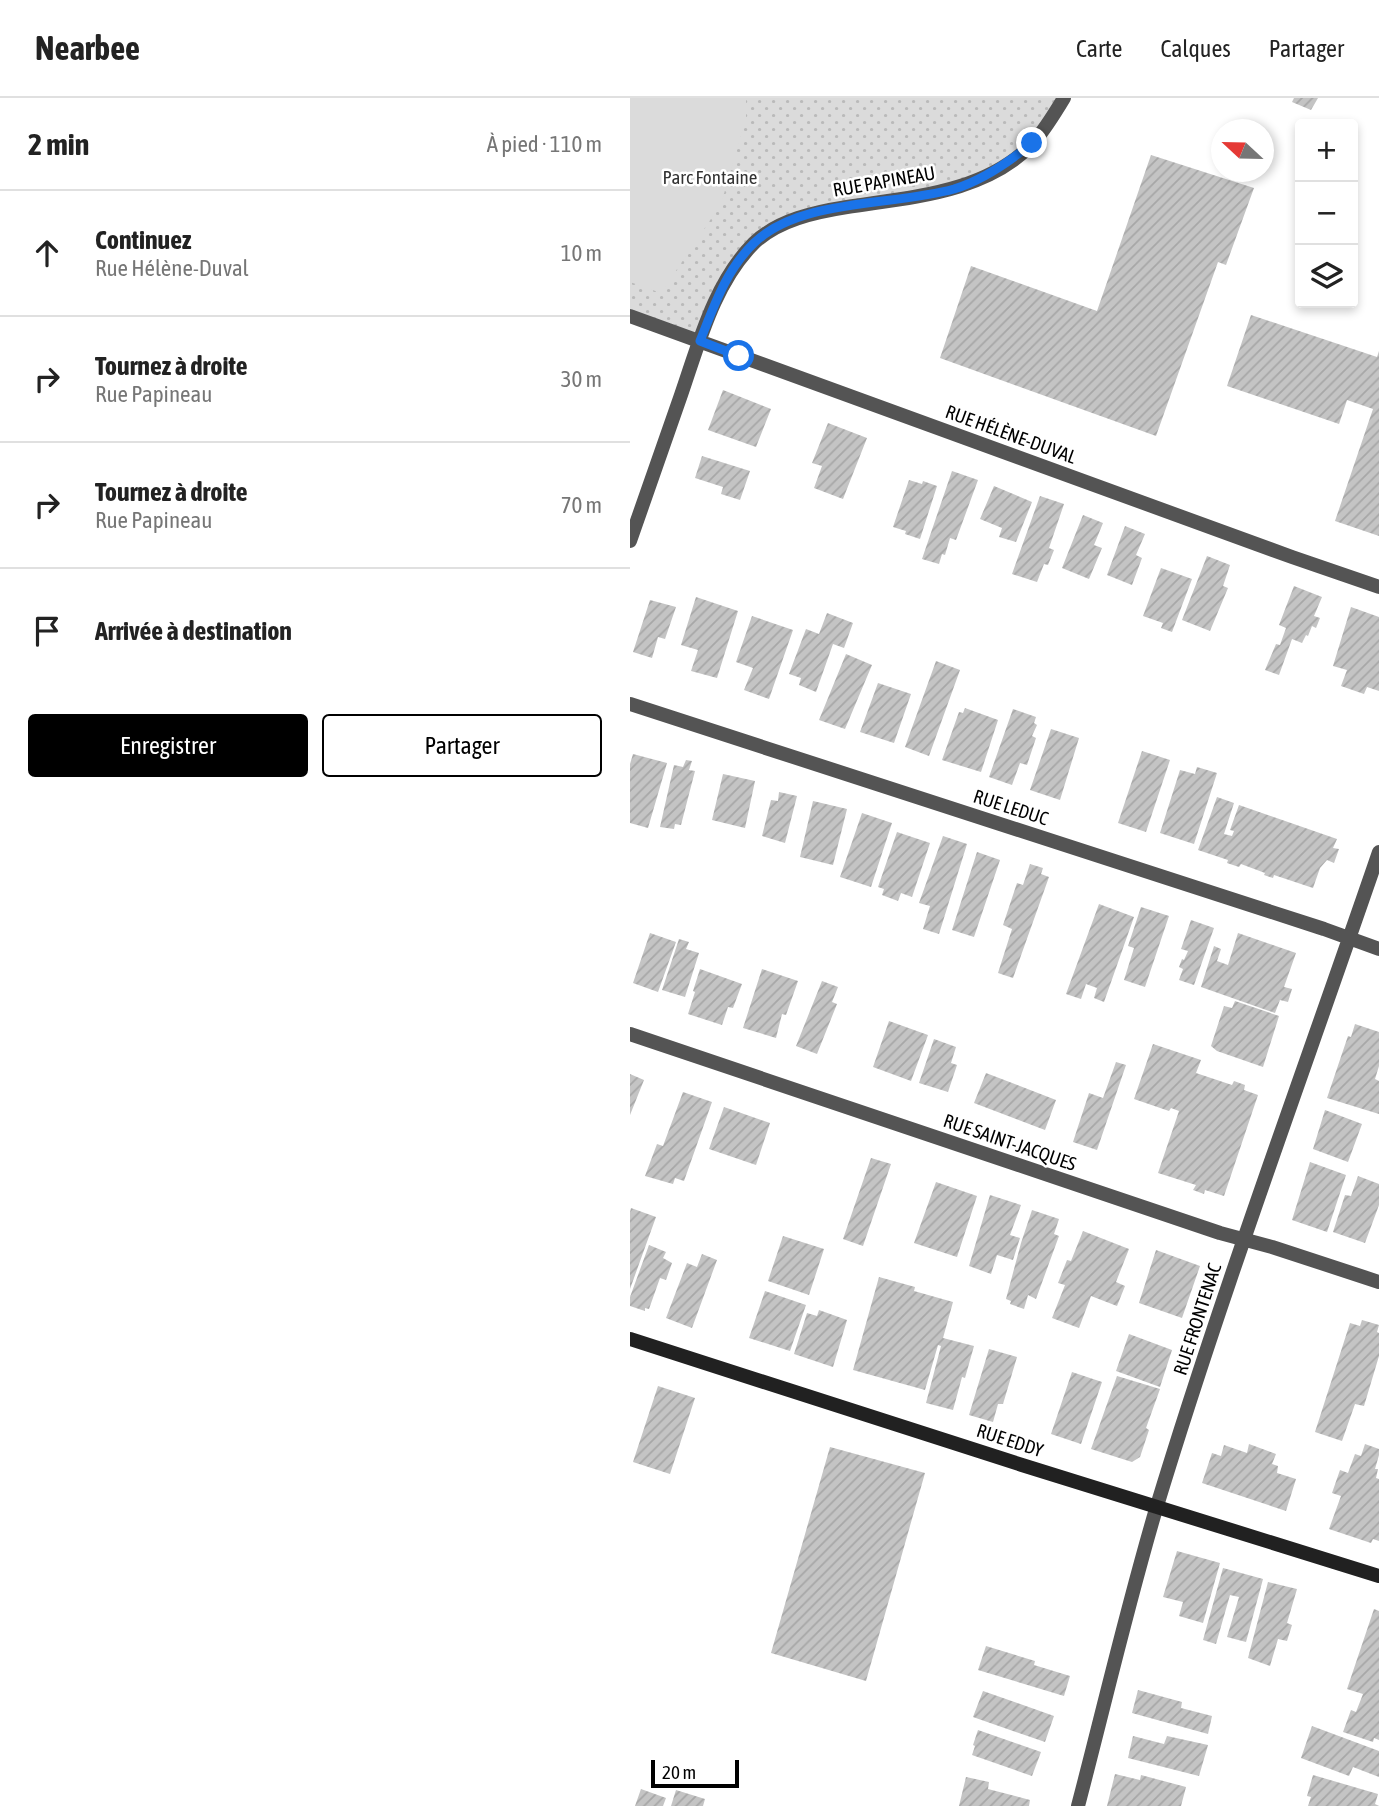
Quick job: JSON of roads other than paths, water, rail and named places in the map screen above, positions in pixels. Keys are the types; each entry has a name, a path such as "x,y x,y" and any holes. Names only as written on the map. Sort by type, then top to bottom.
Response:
{"main road":[{"name":"RUE EDDY","path":"630,1339 1379,1576"}],"street":[{"name":"RUE PAPINEAU","path":"630,541 721,289 737,263 756,242 781,225 806,216 954,188 984,176 1010,162 1032,143 1052,119 1064,98"},
{"name":"RUE HÉLÈNE-DUVAL","path":"630,316 1292,558 1379,587"},
{"name":"RUE LEDUC","path":"630,704 1379,949"},
{"name":"RUE FRONTENAC","path":"1078,1806 1157,1506 1243,1240 1379,852"},
{"name":"RUE SAINT-JACQUES","path":"630,1034 1243,1240 1379,1282"}],"park label":[{"name":"Parc Fontaine","path":"710,177"}]}
